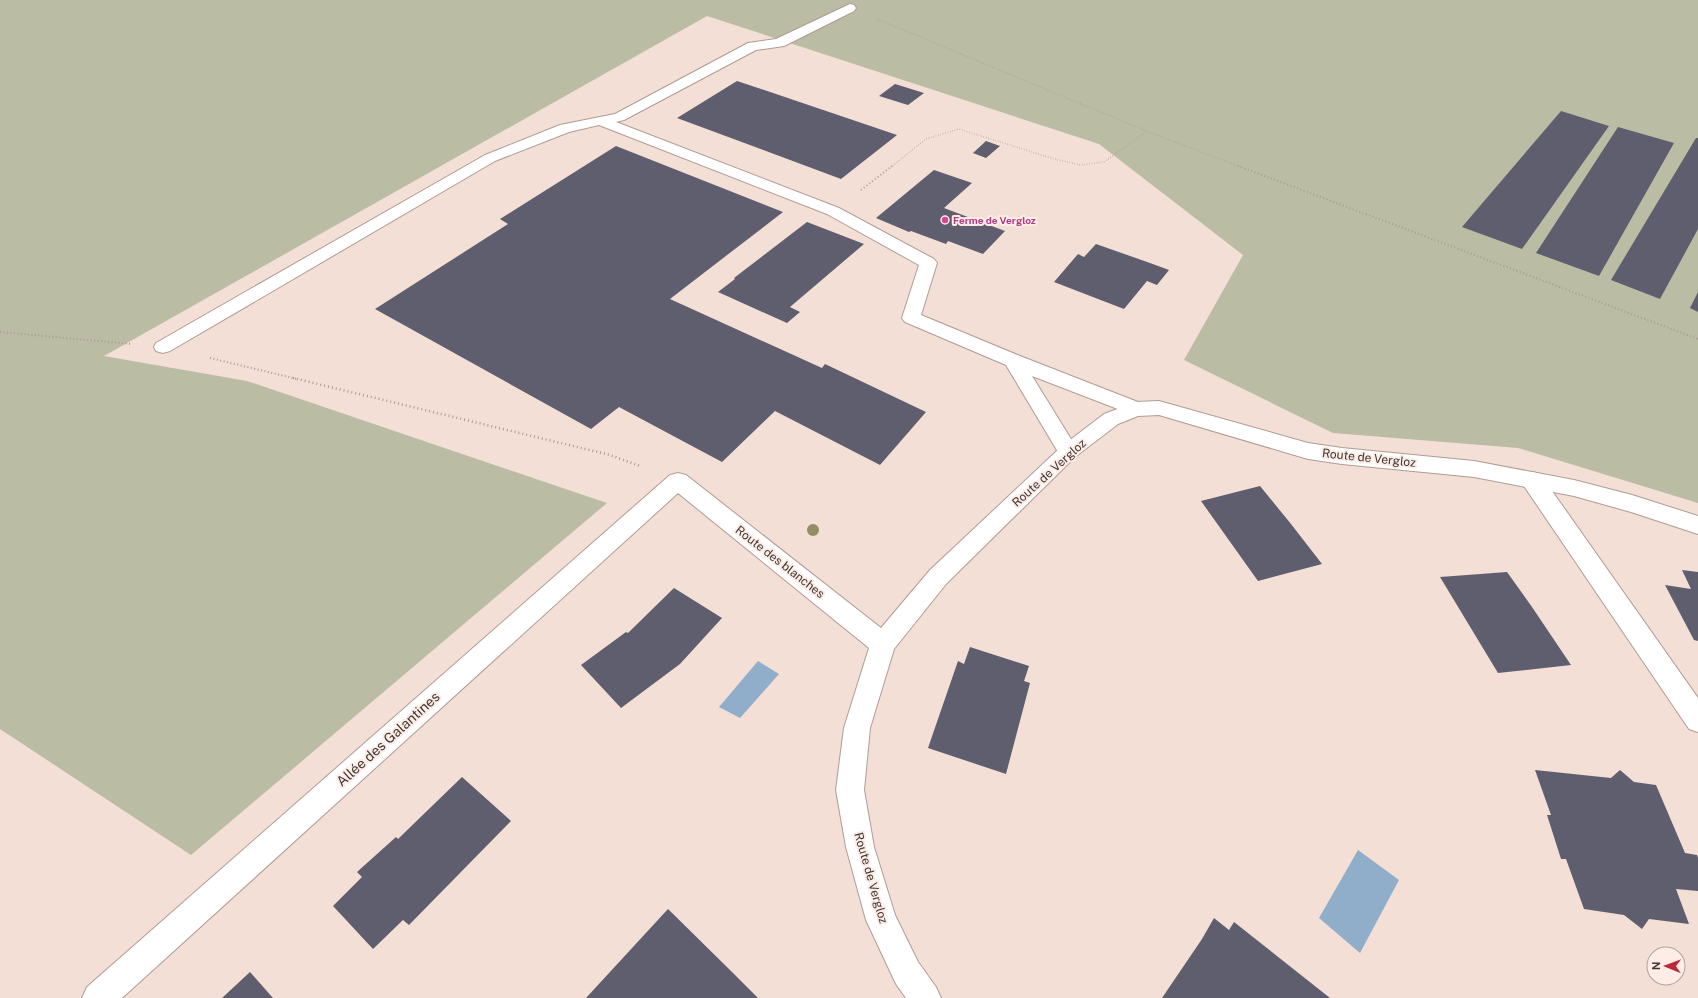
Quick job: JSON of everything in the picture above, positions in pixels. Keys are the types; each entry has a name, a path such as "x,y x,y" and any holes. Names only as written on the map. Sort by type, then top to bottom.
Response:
{"street":[{"path":"163,347 490,158 565,128 619,117 753,46 779,43 850,8"},
{"path":"600,121 833,211 928,263 911,318 1013,361 1136,409"},
{"path":"1013,361 1068,452"},
{"name":"Route de Vergloz","path":"924,998 907,973 881,920 860,847 850,790 857,728 883,644 938,577 1068,452 1111,419 1136,409 1160,408 1308,451 1342,456 1474,469 1532,480 1574,488 1632,504 1698,525"},
{"path":"1532,480 1698,720"},
{"name":"Route des blanches","path":"678,481 883,644"},
{"name":"Allée des Galantines","path":"98,998 678,481"}],"path":[{"path":"850,8 1146,131 1698,339"},
{"path":"833,211 926,139 944,132 959,129 1051,158 1080,165 1104,162 1146,131"},
{"path":"0,332 163,347 610,455 678,481"}],"green space":[{"path":"0,0 1698,0 1698,503 1518,448 1333,433 1184,360 1243,255 1099,144 707,16 104,356 247,381 607,503 191,855 0,729"}],"water":[{"path":"758,661 779,674 740,718 719,707"},
{"path":"1358,850 1399,880 1360,953 1319,918"}],"building":[{"path":"737,81 897,135 841,179 677,118"},
{"path":"895,84 924,93 908,105 879,96"},
{"path":"1561,111 1609,126 1522,249 1462,227"},
{"path":"1618,127 1674,143 1599,276 1536,253"},
{"path":"1696,138 1698,138 1698,229 1660,299 1611,280"},
{"path":"986,141 1000,146 986,158 973,153"},
{"path":"616,146 783,212 670,299 822,368 825,364 926,412 880,465 775,411 722,462 619,407 591,429 375,309 508,224 500,219"},
{"path":"934,170 972,183 944,208 1005,231 983,254 948,241 946,244 911,231 909,232 876,218"},
{"path":"807,222 864,244 790,307 800,312 787,323 718,292 735,279 734,278"},
{"path":"1096,244 1169,270 1157,285 1147,281 1124,309 1054,282 1078,254 1084,257"},
{"path":"1698,292 1698,312 1690,308"},
{"path":"1260,486 1322,564 1258,581 1201,501"},
{"path":"1682,570 1698,572 1698,641 1694,640 1665,585 1691,589"},
{"path":"1507,572 1571,665 1498,673 1440,577"},
{"path":"674,588 722,618 680,664 621,708 581,665 626,632 628,633"},
{"path":"970,647 1029,666 1024,681 1030,683 1006,774 928,748 958,661 964,664"},
{"path":"1535,770 1611,778 1620,770 1634,782 1656,785 1685,853 1697,855 1698,858 1698,891 1676,889 1689,924 1649,919 1642,929 1624,915 1584,909 1566,859 1561,859 1547,815 1551,815"},
{"path":"462,777 511,821 409,925 403,920 373,949 333,906 362,877 357,872 396,837 398,839"},
{"path":"668,909 732,972 758,998 586,998"},
{"path":"1214,918 1229,930 1234,922 1330,998 1162,998 1202,939"},
{"path":"250,972 273,998 222,998"}],"place":[{"name":"Ferme de Vergloz","path":"945,220"}]}
